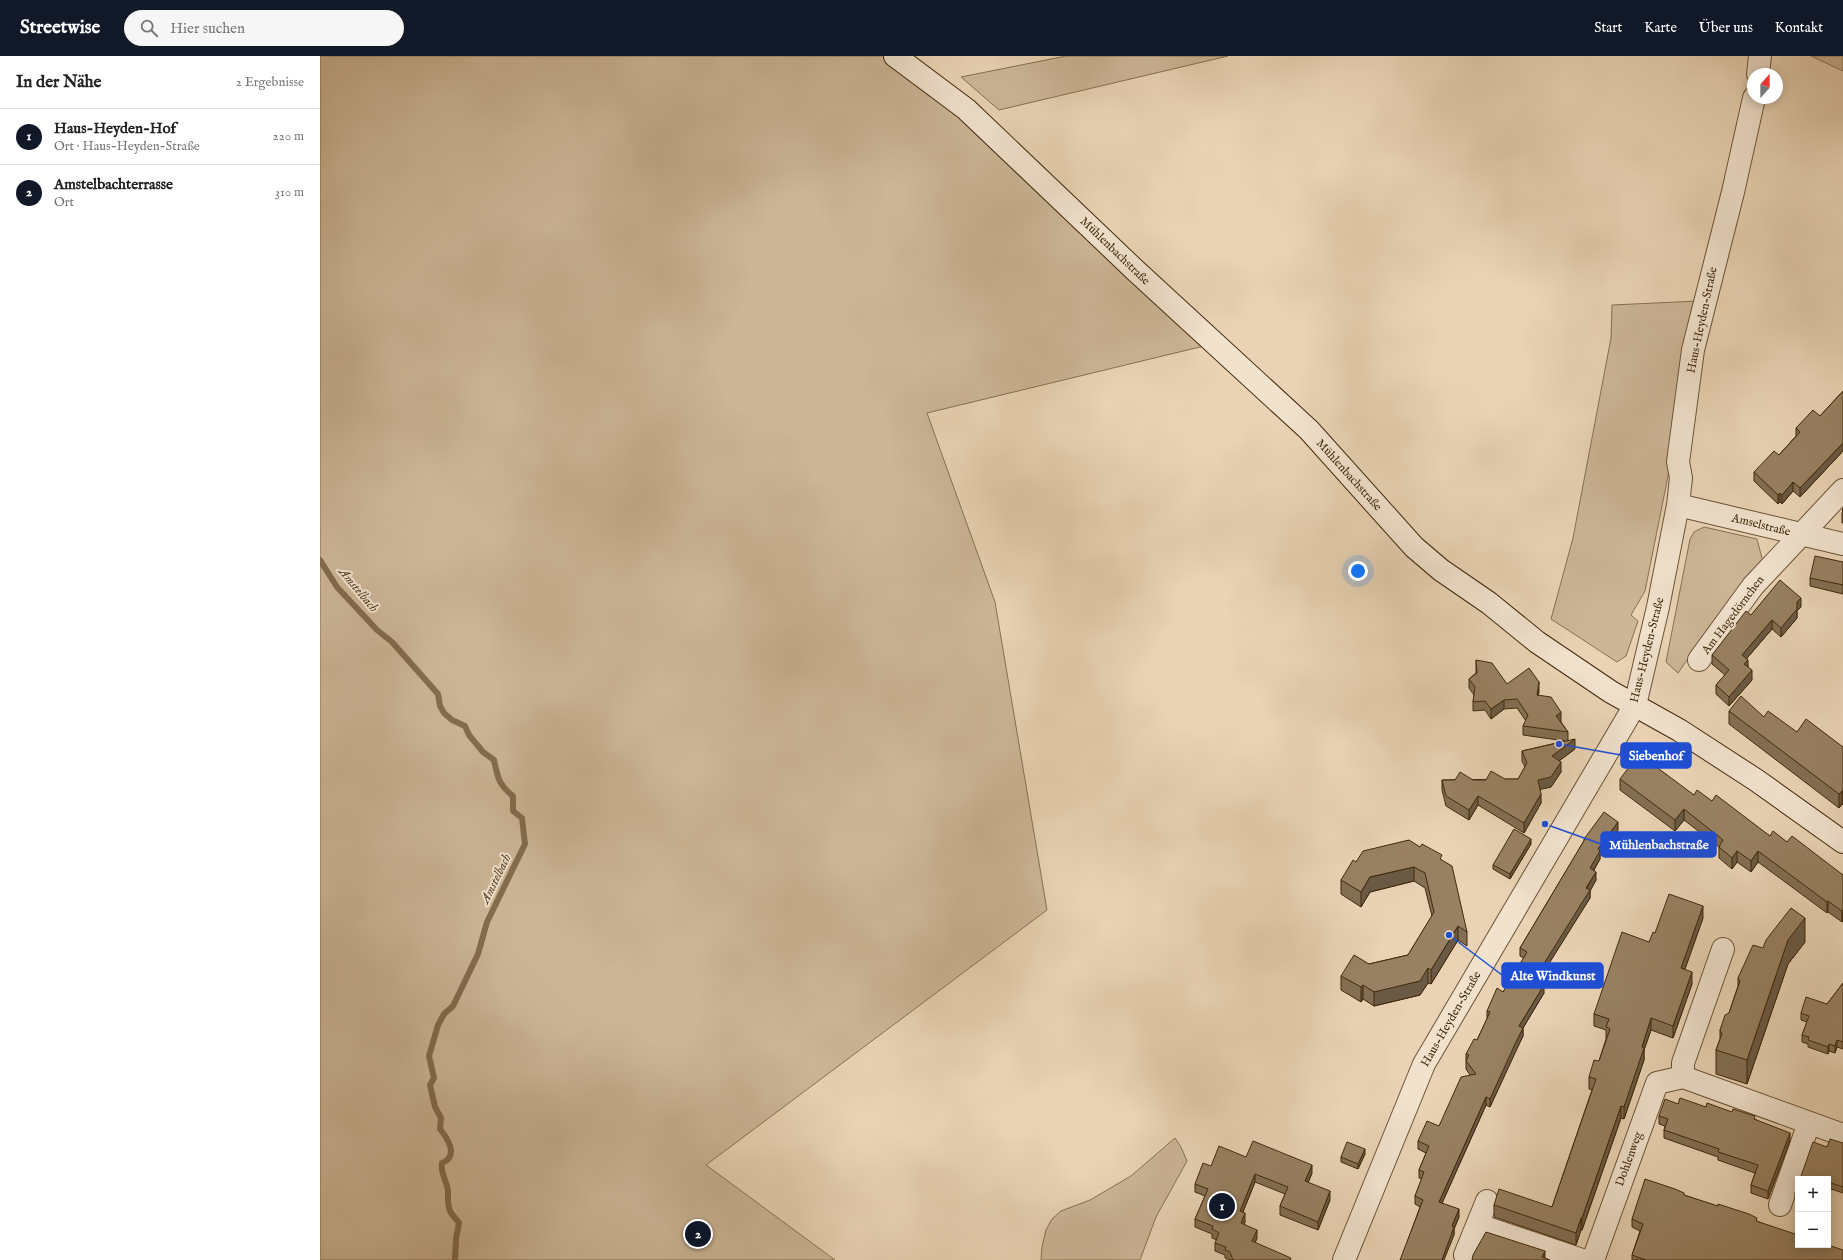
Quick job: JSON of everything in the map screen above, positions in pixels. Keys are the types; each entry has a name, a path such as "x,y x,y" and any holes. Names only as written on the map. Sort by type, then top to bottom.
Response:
{"street":[{"name":"Mühlenbachstraße","path":"895,56 966,109 1308,430 1414,547 1441,570 1489,603 1537,642 1611,692 1679,730 1756,780 1843,842"},
{"path":"1759,68 1760,56"},
{"name":"Haus-Heyden-Straße","path":"1344,1260 1424,1064 1635,705 1658,607 1678,506 1682,478 1678,462 1693,350 1733,192 1753,104"},
{"name":"Am Hagedörnchen","path":"1699,660 1753,586 1843,490"},
{"name":"Amselstraße","path":"1678,506 1843,544"},
{"path":"1723,949 1683,1063 1683,1077 1843,1135"},
{"name":"Dohlenweg","path":"1593,1260 1657,1083 1683,1077"},
{"path":"1780,1205 1809,1123"},
{"path":"1465,1255 1487,1201"},
{"path":"1478,1225 1582,1260"}],"shaded area":[{"path":"320,56 884,56 917,79 971,123 1204,346 927,413 995,602 1047,910 706,1165 835,1260 320,1260"},
{"path":"1066,56 1228,56 999,110 961,77"},
{"path":"1811,56 1843,56 1843,71"},
{"path":"1698,301 1671,461 1645,591 1631,615 1638,621 1626,656 1617,662 1551,619 1573,538 1611,338 1612,305"},
{"path":"1704,527 1757,539 1763,562 1732,596 1678,673 1666,662 1690,539 1694,532"},
{"path":"1175,1138 1187,1161 1156,1217 1140,1260 1041,1260 1046,1230 1052,1219 1061,1211 1090,1200 1131,1176"}],"building":[{"path":"1843,391 1843,443 1800,488 1793,482 1782,495 1780,493 1778,495 1754,472 1774,451 1779,455 1800,432 1796,428 1813,410 1820,416"},
{"path":"1815,556 1843,562 1843,585 1810,578"},
{"path":"1780,580 1801,598 1797,602 1797,609 1781,628 1772,620 1742,655 1748,660 1744,664 1752,670 1729,697 1716,685 1729,670 1712,655 1746,611 1751,615"},
{"path":"1476,660 1492,663 1507,684 1529,668 1539,682 1537,695 1551,697 1561,712 1556,716 1568,732 1523,726 1528,715 1517,699 1504,700 1491,709 1485,701 1473,702 1475,687 1469,679 1477,673"},
{"path":"1741,696 1764,717 1768,711 1797,732 1806,719 1843,747 1843,792 1842,791 1839,794 1729,711"},
{"path":"1575,739 1552,756 1561,762 1551,777 1538,780 1541,794 1524,823 1478,796 1469,810 1446,796 1442,780 1455,780 1460,772 1473,780 1486,780 1491,771 1505,779 1518,779 1527,763 1522,751"},
{"path":"1639,754 1694,795 1697,790 1712,801 1716,795 1770,836 1773,831 1787,842 1792,836 1843,875 1843,910 1842,911 1828,901 1827,902 1758,851 1751,861 1737,851 1732,858 1719,847 1723,840 1684,809 1675,820 1620,779"},
{"path":"1604,812 1618,822 1598,849 1600,851 1590,868 1596,872 1586,888 1590,890 1535,978 1544,985 1519,1026 1523,1028 1490,1099 1486,1097 1439,1202 1459,1209 1452,1226 1454,1227 1442,1260 1400,1260 1423,1200 1415,1196 1424,1172 1419,1170 1429,1146 1418,1141 1427,1121 1439,1126 1461,1077 1476,1074 1466,1061 1469,1055 1466,1054 1474,1039 1477,1040 1490,1012 1487,1011 1497,988 1503,992 1527,952 1520,948 1584,839"},
{"path":"1514,829 1531,839 1510,874 1493,865"},
{"path":"1409,840 1420,847 1422,844 1442,855 1440,859 1452,866 1467,932 1458,926 1431,970 1428,968 1420,981 1374,992 1363,985 1361,987 1341,976 1354,955 1369,964 1408,955 1434,912 1425,873 1414,867 1370,877 1361,892 1341,880 1353,860 1356,862 1363,851"},
{"path":"1669,894 1703,906 1681,968 1692,972 1673,1026 1651,1018 1642,1047 1644,1048 1624,1107 1621,1106 1576,1233 1494,1205 1499,1189 1552,1207 1596,1079 1589,1077 1594,1060 1599,1061 1610,1029 1606,1027 1609,1019 1594,1014 1622,932 1649,942 1653,932 1655,933"},
{"path":"1791,908 1805,918 1788,940 1747,1060 1716,1050 1722,1034 1720,1030 1725,1015 1729,1013 1740,981 1738,978 1753,945 1763,948 1766,940"},
{"path":"1843,983 1843,1042 1837,1040 1835,1046 1829,1044 1828,1047 1808,1040 1809,1037 1802,1035 1809,1016 1801,1013 1806,997 1827,1004"},
{"path":"1680,1098 1706,1107 1707,1103 1732,1112 1733,1109 1755,1116 1754,1119 1790,1133 1768,1191 1751,1185 1758,1165 1718,1152 1719,1149 1664,1130 1668,1119 1659,1116 1665,1099 1678,1104"},
{"path":"1830,1139 1843,1143 1843,1187 1831,1183 1831,1176 1801,1176 1813,1142 1827,1147"},
{"path":"1253,1141 1312,1165 1305,1181 1330,1191 1318,1222 1280,1206 1288,1187 1255,1174 1240,1211 1245,1213 1241,1223 1257,1230 1252,1241 1291,1258 1290,1260 1233,1260 1230,1252 1225,1250 1226,1247 1215,1243 1219,1233 1212,1229 1213,1226 1195,1219 1208,1189 1195,1184 1203,1163 1211,1166 1219,1146 1246,1157"},
{"path":"1347,1142 1365,1149 1358,1164 1341,1157"},
{"path":"1645,1179 1675,1189 1684,1193 1684,1195 1749,1214 1757,1218 1756,1221 1795,1234 1795,1248 1831,1248 1831,1246 1843,1250 1843,1260 1646,1260 1632,1255 1643,1224 1632,1219"},
{"path":"1486,1232 1545,1251 1542,1257 1550,1260 1472,1260 1473,1255"}],"waterway":[{"name":"Amstelbach","path":"320,560 337,587 377,630 392,642 438,694 440,706 444,713 452,720 465,726 469,735 483,752 494,760 501,784 513,796 513,811 522,818 525,844 487,922 478,954 453,1006 444,1014 438,1025 429,1056 434,1078 430,1085 435,1107 441,1118 440,1129 449,1142 451,1152 447,1160 442,1163 442,1167 448,1191 449,1208 459,1223 456,1239 455,1260"}],"place":[{"name":"Siebenhof","path":"1559,744"},
{"name":"Mühlenbachstraße","path":"1545,824"},
{"name":"Alte Windkunst","path":"1449,935"},
{"name":"Haus-Heyden-Hof","path":"1222,1206"},
{"name":"Amstelbachterrasse","path":"698,1234"}]}
